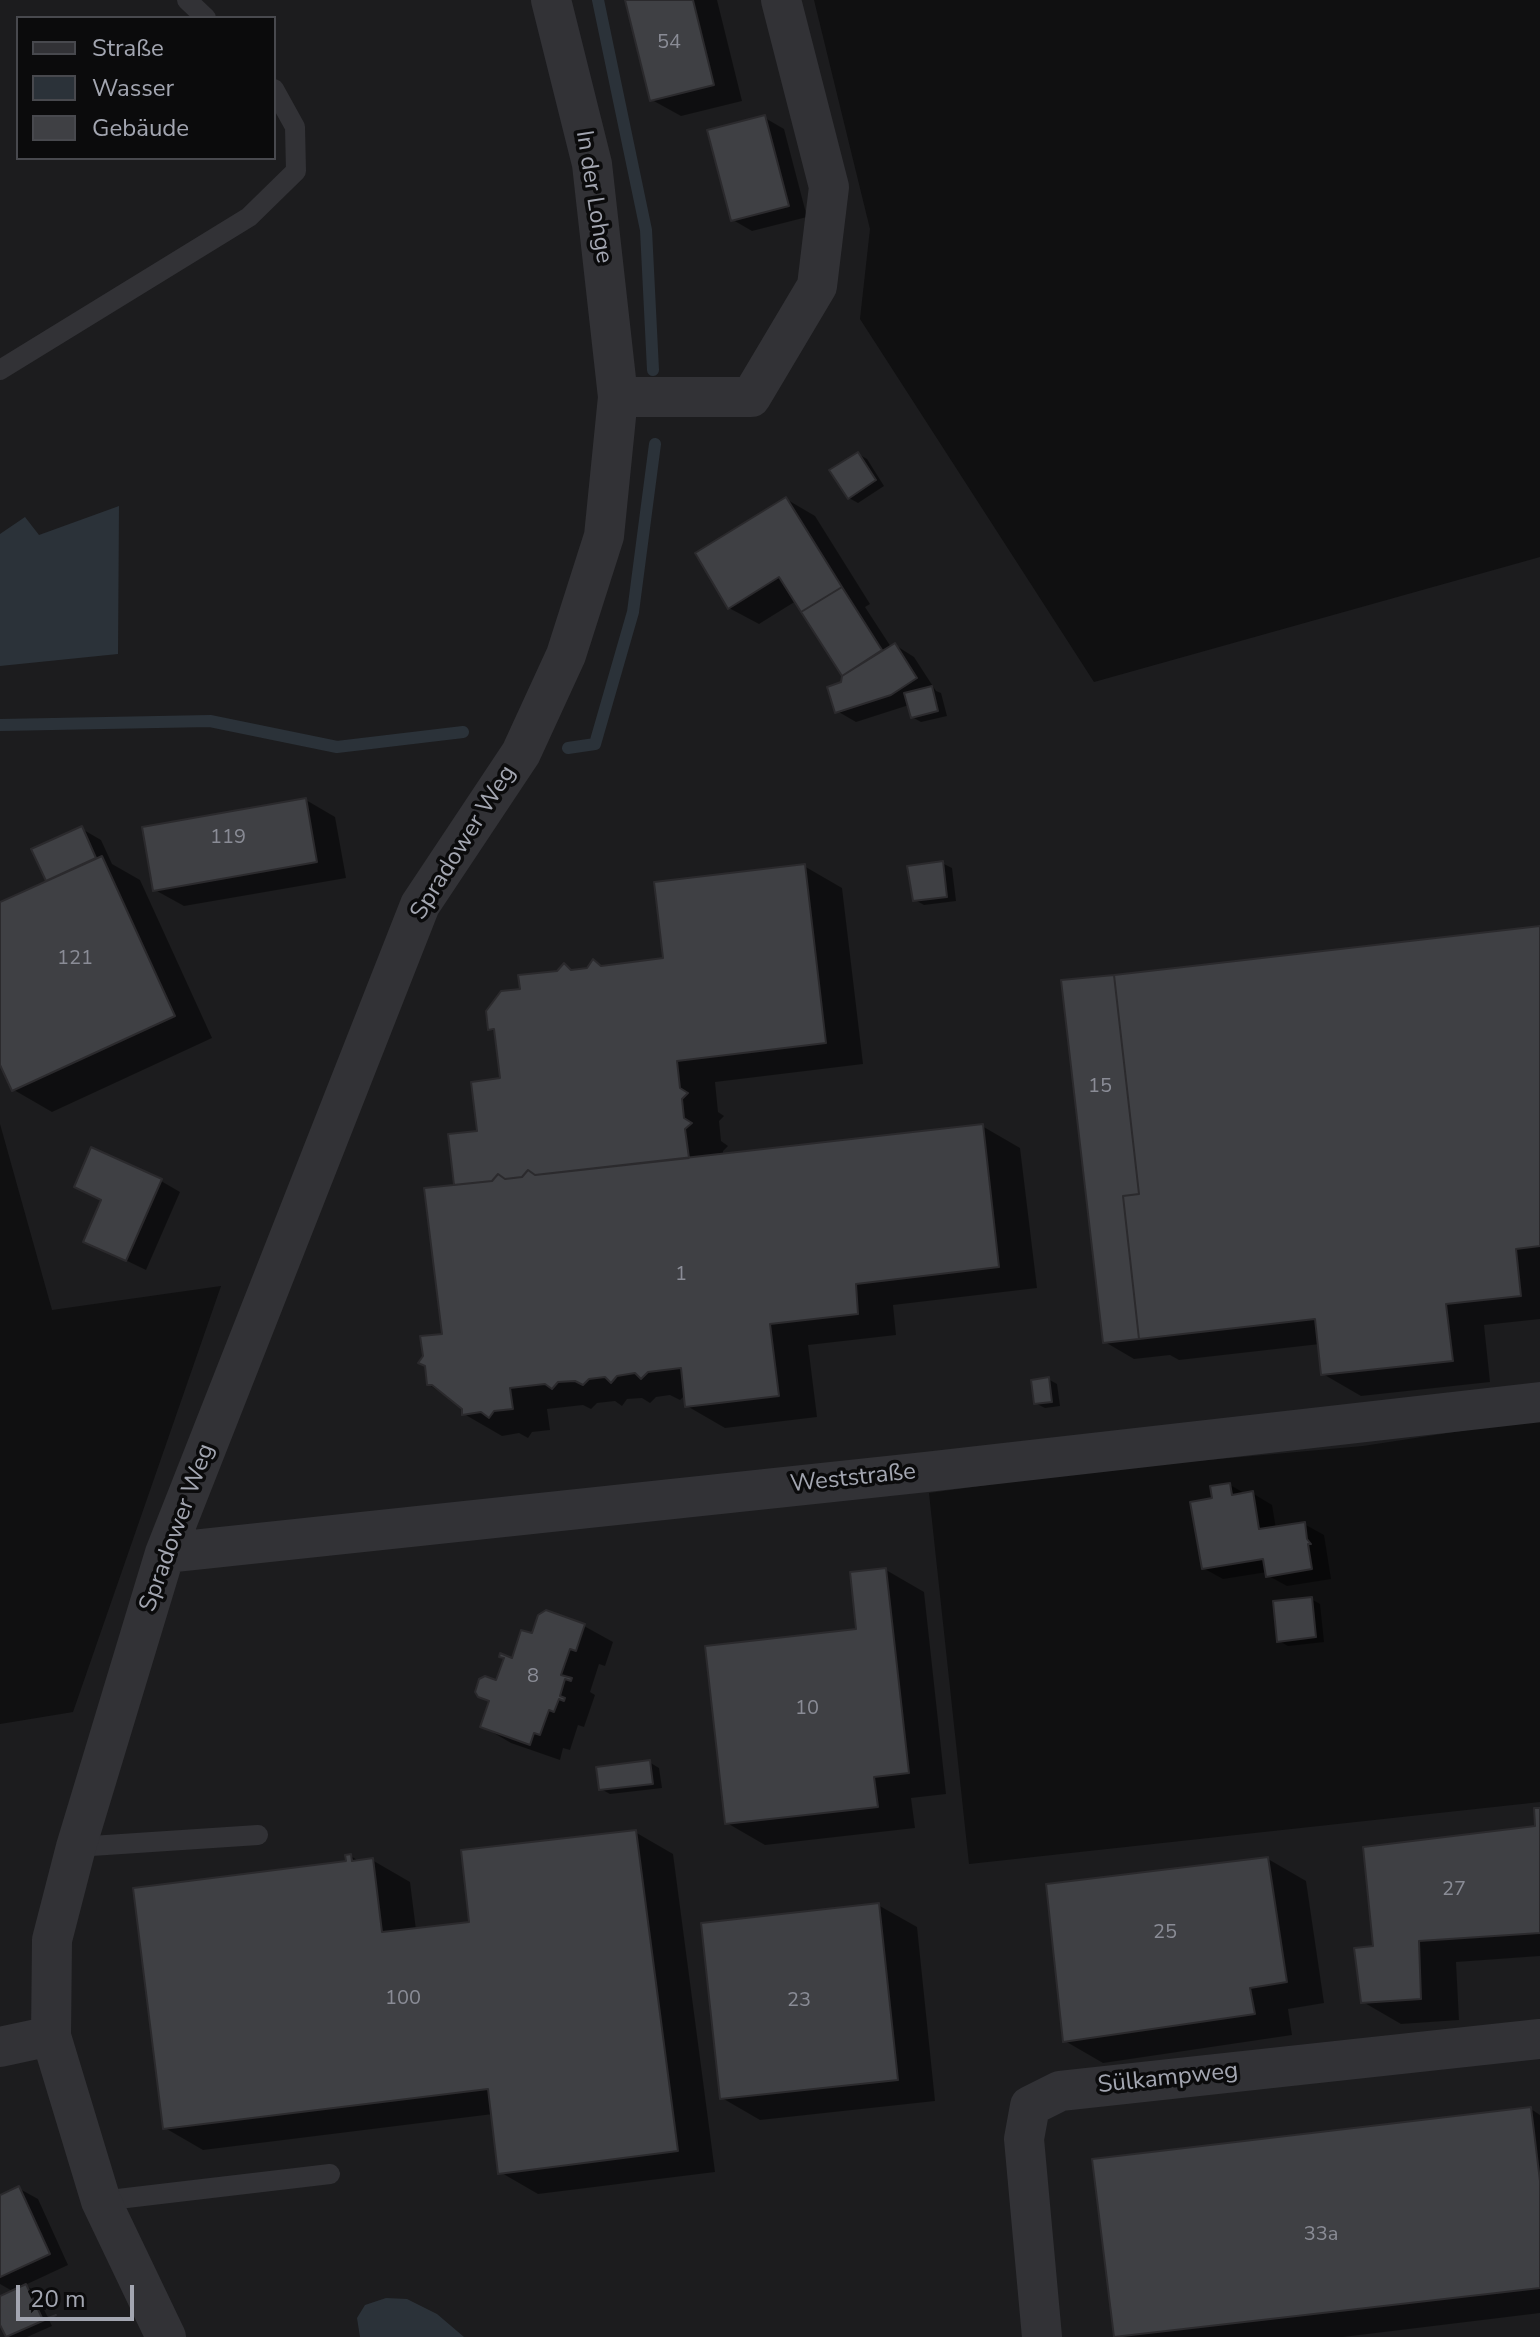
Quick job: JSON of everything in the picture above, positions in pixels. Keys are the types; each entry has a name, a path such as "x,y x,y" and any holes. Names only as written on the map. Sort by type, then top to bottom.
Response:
{"street":[{"name":"In der Lohge","path":"521,753 566,655 604,536 618,397 592,164 551,0"},
{"path":"618,397 751,397 817,286 829,187 781,0"},
{"name":"Spradower Weg","path":"166,2337 101,2201 51,2036 52,1940 76,1847 165,1553 420,905 521,753"},
{"name":"Weststraße","path":"165,1553 926,1472 1540,1402"},
{"path":"0,2047 51,2036"},
{"name":"Sülkampweg","path":"1042,2337 1024,2139 1030,2106 1060,2091 1540,2039"}],"lane":[{"path":"187,0 204,16"},
{"path":"0,370 249,217 296,171 295,127 276,93"},
{"path":"76,1847 258,1835"},
{"path":"101,2201 330,2174"}],"shaded area":[{"path":"0,0 814,0 870,229 860,319 1094,682 1540,557 1540,1419 1363,1446 1098,1470 929,1493 969,1864 1540,1802 1540,2337 0,2337 0,1724 73,1712 221,1286 52,1310 0,1124"}],"water":[{"path":"119,506 118,654 0,666 0,534 25,517 39,535"},
{"path":"386,2298 407,2299 437,2314 464,2337 360,2337 357,2318 365,2305"}],"building":[{"path":"625,0 693,0 714,85 650,101"},
{"path":"765,115 789,206 731,221 707,130"},
{"path":"858,452 876,480 848,499 829,470"},
{"path":"786,497 842,587 801,612 779,577 728,609 695,553"},
{"path":"842,587 882,650 842,676 801,612"},
{"path":"895,643 917,678 891,695 835,713 827,687 841,682 842,676"},
{"path":"932,686 938,711 911,718 904,693"},
{"path":"306,798 317,862 153,891 142,827"},
{"path":"82,826 96,858 46,881 31,849"},
{"path":"102,856 175,1016 12,1091 0,1065 0,902"},
{"path":"943,861 947,897 913,901 907,866"},
{"path":"805,864 826,1043 677,1061 680,1088 688,1093 682,1099 684,1118 692,1123 685,1129 689,1158 535,1175 528,1170 522,1177 505,1179 498,1174 492,1181 454,1185 448,1134 477,1131 471,1082 500,1078 494,1029 488,1030 486,1011 501,991 520,989 518,975 557,971 564,963 571,970 587,968 593,959 601,966 663,958 654,882"},
{"path":"1540,926 1540,1246 1516,1249 1521,1296 1446,1304 1453,1361 1321,1375 1315,1319 1139,1339 1123,1196 1139,1194 1114,975"},
{"path":"1114,975 1139,1194 1123,1196 1139,1339 1103,1343 1061,980"},
{"path":"983,1124 999,1267 856,1284 858,1314 770,1324 779,1396 685,1407 681,1368 648,1372 641,1379 635,1373 617,1376 611,1383 605,1377 589,1379 583,1385 575,1381 558,1382 552,1389 545,1384 510,1388 513,1409 494,1411 489,1418 481,1412 462,1415 462,1409 432,1385 427,1385 425,1366 418,1363 423,1356 420,1336 442,1334 424,1188 492,1181 498,1174 505,1179 522,1177 528,1170 535,1175"},
{"path":"91,1147 162,1179 126,1261 83,1242 101,1200 74,1187"},
{"path":"1049,1377 1052,1402 1034,1404 1031,1380"},
{"path":"1230,1483 1232,1495 1253,1491 1259,1529 1305,1522 1307,1539 1311,1544 1308,1544 1312,1569 1266,1577 1263,1559 1202,1569 1190,1502 1212,1498 1210,1486"},
{"path":"886,1568 909,1773 874,1777 878,1807 725,1824 705,1646 856,1629 850,1572"},
{"path":"1312,1597 1316,1637 1277,1642 1273,1601"},
{"path":"546,1610 585,1624 576,1651 570,1649 561,1675 572,1678 571,1681 565,1679 560,1696 565,1698 564,1701 559,1699 554,1712 549,1710 540,1735 534,1733 530,1745 480,1727 489,1701 478,1697 475,1692 479,1679 485,1676 496,1680 504,1658 499,1657 500,1653 512,1658 521,1630 532,1633 538,1615"},
{"path":"650,1760 653,1784 599,1790 596,1767"},
{"path":"1534,1808 1540,1808 1540,1933 1419,1941 1421,1999 1361,2003 1354,1948 1373,1946 1363,1847 1535,1826"},
{"path":"636,1830 678,2151 498,2174 488,2089 163,2129 133,1888 346,1861 345,1855 351,1854 352,1861 373,1858 382,1932 469,1922 461,1850"},
{"path":"1268,1857 1287,1982 1250,1988 1255,2014 1063,2042 1046,1884"},
{"path":"879,1903 898,2080 720,2099 701,1923"},
{"path":"1531,2107 1540,2181 1540,2288 1114,2337 1092,2159"},
{"path":"19,2186 50,2254 0,2277 0,2195"},
{"path":"26,2284 43,2320 56,2315 6,2337 0,2325 0,2296"}],"waterway":[{"path":"598,0 646,230 653,370"},
{"path":"568,748 595,744 633,612 655,444"},
{"path":"0,725 210,721 337,747 463,732"}]}
